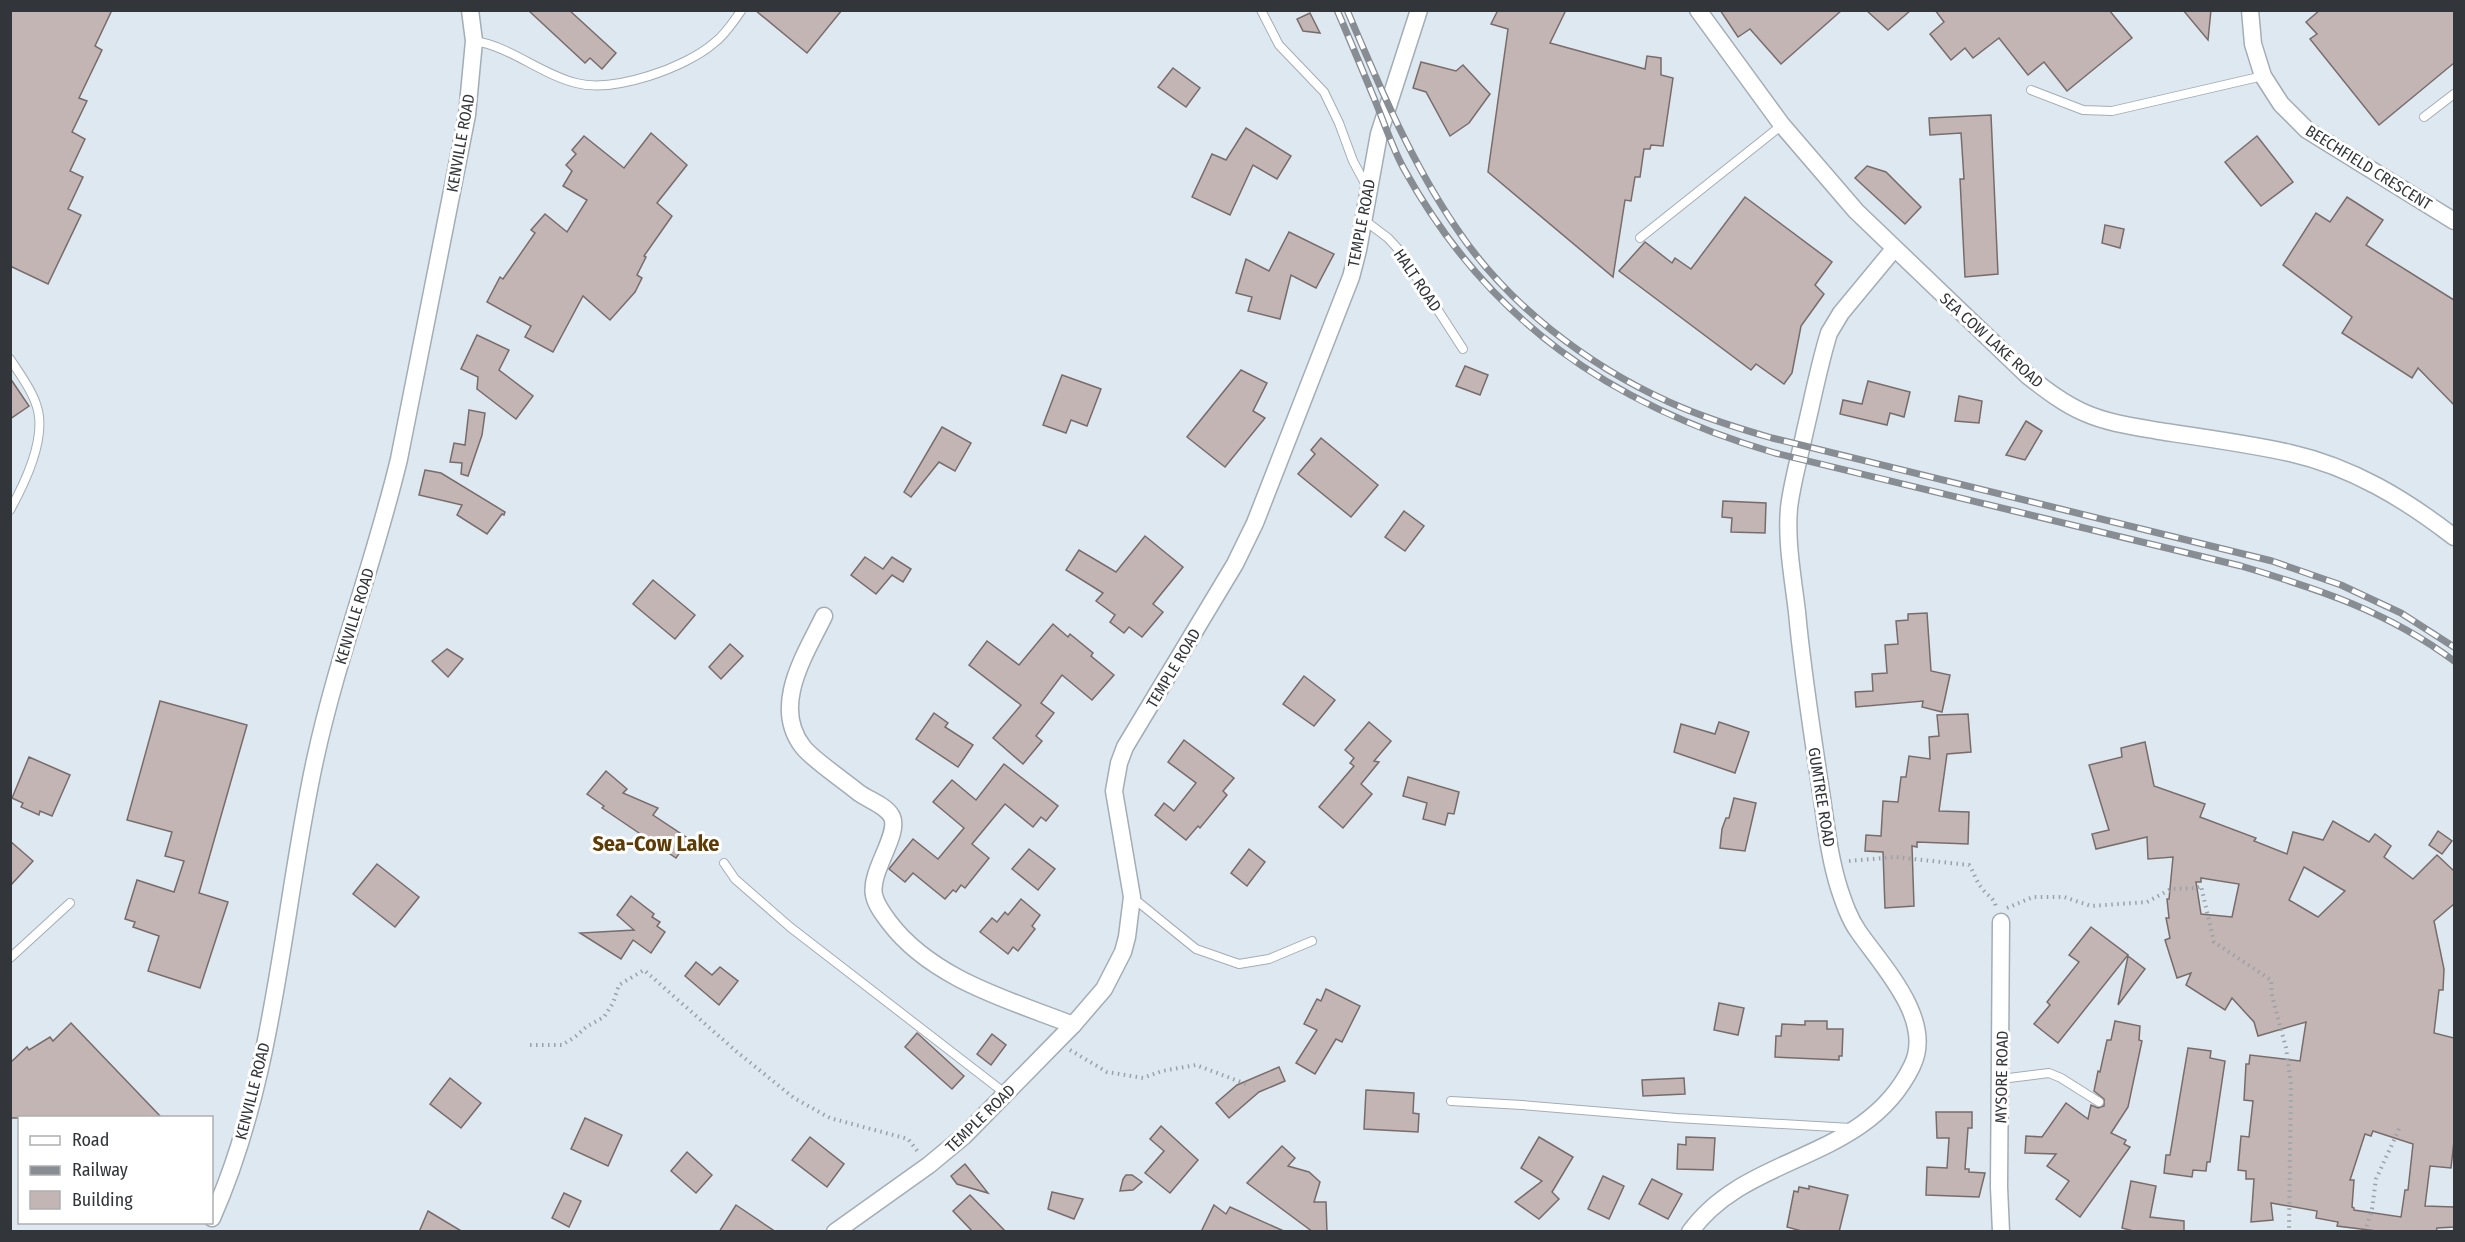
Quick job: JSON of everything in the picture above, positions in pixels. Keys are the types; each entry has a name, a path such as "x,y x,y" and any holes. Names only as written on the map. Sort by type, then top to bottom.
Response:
{"street":[{"name":"KENVILLE ROAD","path":"213,1215 251,1106 317,750 332,688 386,515 399,459 466,115 474,40 470,10"},
{"name":"SEA COW LAKE ROAD","path":"1698,10 1782,125 1856,211 2028,376 2053,396 2086,414 2123,425 2270,450 2329,464 2357,475 2395,496 2454,537"},
{"name":"BEECHFIELD CRESCENT","path":"2250,10 2253,44 2263,76 2281,104 2307,130 2454,221"},
{"name":"TEMPLE ROAD","path":"835,1232 929,1165 964,1136 1073,1025 1104,989 1123,952 1132,897 1114,791 1119,763 1125,747 1235,564 1255,523 1351,277 1359,250 1379,134 1416,13"},
{"name":"GUMTREE ROAD","path":"1690,1232 1715,1203 1775,1169 1857,1129 1878,1113 1899,1090 1914,1062 1918,1042 1910,1007 1857,929 1848,912 1833,866 1802,670 1789,534 1789,510 1829,333 1840,313 1894,249"},
{"path":"824,616 798,670 789,698 791,725 803,748 866,798 888,811 893,819 892,830 873,882 873,894 879,908 903,941 939,967 983,990 1073,1025"},
{"name":"MYSORE ROAD","path":"2001,922 1999,1187 2001,1232"}],"lane":[{"path":"1261,10 1279,45 1324,92 1339,123 1353,161 1369,190"},
{"path":"474,40 490,43 535,67 575,83 604,86 636,79 698,55 716,42 741,11"},
{"path":"2031,90 2083,110 2112,111 2263,76"},
{"path":"2424,117 2454,94"},
{"path":"1640,238 1782,125"},
{"name":"HALT ROAD","path":"1364,220 1388,238 1399,250 1463,349"},
{"path":"10,359 36,403 40,430 19,494 10,510"},
{"path":"724,863 735,879 790,927 1006,1094"},
{"path":"1132,897 1196,949 1239,964 1269,959 1312,941"},
{"path":"10,958 70,903"},
{"path":"2001,1079 2049,1073 2099,1102"},
{"path":"1451,1101 1857,1129"}],"path":[{"path":"1833,866 1856,860 1895,857 1969,865 1977,875 1979,886 1994,900 2001,922"},
{"path":"2001,922 2008,907 2033,897 2064,897 2091,906 2147,902 2171,889 2201,886 2214,942 2271,980 2272,996 2286,1048 2291,1084 2289,1232"},
{"path":"530,1045 562,1045 575,1037 586,1027 604,1017 613,1004 620,985 644,970 737,1052 794,1098 830,1118 908,1139 929,1165"},
{"path":"1056,1042 1107,1072 1143,1078 1162,1071 1196,1065 1250,1085"},
{"path":"2365,1232 2372,1209 2376,1179 2400,1127"}],"building":[{"path":"10,10 112,10 95,46 102,50 79,98 87,101 72,132 85,139 70,171 83,177 68,209 81,215 48,284 10,266"},
{"path":"528,10 569,10 616,53 602,69 590,58 585,63"},
{"path":"755,10 842,10 807,53"},
{"path":"1498,10 1566,10 1550,43 1645,69 1647,56 1661,58 1661,75 1673,78 1663,146 1651,145 1650,149 1644,149 1640,177 1635,177 1631,201 1625,200 1613,277 1488,172 1508,29 1491,24"},
{"path":"1720,10 1842,10 1781,64 1750,29 1738,37"},
{"path":"1866,10 1911,10 1888,30"},
{"path":"1935,10 2109,10 2132,38 2067,91 2044,62 2028,75 1999,38 1973,58 1965,48 1951,60 1930,34 1944,22"},
{"path":"2183,10 2211,10 2208,40"},
{"path":"2320,10 2454,10 2454,63 2379,125 2310,39 2317,34 2306,22"},
{"path":"1310,13 1320,33 1303,31 1297,19"},
{"path":"1421,62 1456,71 1463,65 1490,94 1469,123 1450,136 1426,92 1413,88"},
{"path":"1173,68 1200,88 1186,107 1158,87"},
{"path":"1991,115 1998,274 1965,277 1960,179 1964,179 1961,133 1930,135 1929,118"},
{"path":"1246,128 1291,156 1277,179 1253,165 1230,215 1192,197 1212,154 1226,160"},
{"path":"651,133 687,165 657,203 672,216 644,256 646,257 637,275 642,278 635,292 610,320 583,296 553,352 525,337 531,326 487,302 500,277 503,279 535,233 531,230 545,214 567,232 587,200 563,186 572,171 566,165 576,154 572,150 584,136 624,168"},
{"path":"2257,136 2293,182 2261,206 2225,162"},
{"path":"1867,166 1886,172 1921,207 1905,224 1855,178"},
{"path":"1745,197 1832,262 1815,285 1824,294 1801,326 1792,373 1784,384 1756,364 1751,370 1619,271 1645,242 1672,263 1675,258 1691,269"},
{"path":"2347,197 2383,220 2366,245 2454,300 2454,405 2418,368 2412,378 2342,333 2352,317 2283,265 2316,213 2330,222"},
{"path":"2105,225 2124,229 2120,248 2102,243"},
{"path":"1289,232 1334,254 1316,288 1291,275 1280,319 1248,311 1252,297 1236,293 1246,259 1269,271"},
{"path":"477,335 509,350 499,370 533,396 516,419 477,389 478,377 461,369"},
{"path":"1465,366 1488,375 1480,395 1456,386"},
{"path":"1241,370 1267,383 1253,411 1265,418 1225,467 1187,437"},
{"path":"1062,375 1101,389 1087,426 1071,420 1066,433 1043,425"},
{"path":"10,378 29,406 10,419"},
{"path":"1868,381 1910,392 1904,417 1890,413 1887,425 1840,414 1843,400 1862,404"},
{"path":"1959,396 1982,401 1979,423 1955,421"},
{"path":"469,410 485,413 482,435 468,476 461,474 462,463 450,462 454,443 465,445"},
{"path":"2026,421 2042,431 2025,460 2006,455"},
{"path":"942,427 971,443 955,471 939,462 911,497 904,492"},
{"path":"1321,438 1378,485 1351,517 1298,474 1315,454 1311,450"},
{"path":"425,470 441,473 505,512 504,515 502,514 487,534 457,515 462,505 419,495"},
{"path":"1723,501 1766,503 1765,533 1731,532 1732,518 1722,517"},
{"path":"1404,511 1424,526 1405,551 1385,537"},
{"path":"1145,536 1183,567 1153,604 1163,612 1142,637 1129,627 1124,633 1110,622 1115,615 1096,601 1103,593 1066,570 1079,550 1116,572"},
{"path":"865,557 883,569 892,557 911,569 903,582 892,575 876,594 851,575"},
{"path":"653,580 695,615 675,639 633,604"},
{"path":"1927,613 1931,671 1950,675 1942,712 1922,707 1923,701 1856,707 1855,692 1873,691 1872,674 1887,673 1885,645 1898,644 1896,621 1908,620 1908,614"},
{"path":"1053,624 1068,637 1070,634 1093,653 1091,656 1114,675 1092,700 1062,675 1041,703 1054,713 1036,736 1042,741 1023,764 993,738 1021,705 969,665 987,641 1019,665"},
{"path":"730,644 743,656 721,679 709,667"},
{"path":"447,649 463,659 448,677 432,661"},
{"path":"1304,676 1335,700 1314,726 1283,704"},
{"path":"160,701 247,725 199,893 228,902 200,988 148,971 159,936 133,927 135,922 125,919 137,880 174,892 184,861 165,856 172,832 127,820"},
{"path":"934,713 948,723 945,727 973,745 958,767 916,739"},
{"path":"1968,714 1971,752 1947,754 1939,811 1969,812 1968,844 1917,842 1917,847 1912,846 1914,906 1885,908 1883,852 1865,851 1866,835 1881,836 1883,801 1898,802 1901,777 1906,777 1909,756 1930,759 1929,737 1939,736 1937,715"},
{"path":"1369,722 1391,741 1374,761 1379,762 1361,784 1372,794 1343,828 1319,807 1354,766 1350,763 1354,758 1345,750"},
{"path":"1719,722 1749,732 1735,773 1674,752 1681,724 1715,734"},
{"path":"1184,740 1234,778 1223,791 1227,795 1200,828 1198,826 1186,840 1155,815 1164,803 1174,811 1196,783 1168,762"},
{"path":"2145,742 2154,786 2205,804 2200,817 2256,838 2254,841 2287,854 2293,832 2323,840 2333,821 2369,842 2375,834 2391,846 2384,857 2413,879 2437,855 2454,871 2454,904 2434,921 2444,969 2443,990 2439,990 2434,1033 2454,1038 2454,1141 2451,1168 2430,1166 2425,1206 2454,1207 2454,1227 2437,1228 2436,1232 2385,1232 2337,1226 2338,1222 2316,1218 2317,1211 2271,1203 2273,1220 2251,1222 2254,1179 2246,1179 2246,1171 2238,1170 2241,1136 2249,1137 2253,1101 2244,1100 2246,1064 2249,1064 2250,1055 2300,1061 2306,1022 2258,1036 2254,1022 2232,998 2225,1010 2186,985 2191,973 2177,978 2165,940 2170,938 2166,918 2169,918 2167,899 2169,899 2173,857 2148,859 2147,837 2096,849 2092,834 2109,830 2089,765 2122,757 2121,748","holes":["2304,867 2345,891 2318,917 2289,900","2201,878 2239,884 2232,917 2201,914 2196,882 2201,882","2373,1131 2413,1144 2408,1190 2405,1190 2401,1217 2354,1210 2352,1207 2354,1180 2350,1180 2365,1134 2371,1136"]},
{"path":"29,757 70,775 52,816 40,811 39,815 21,807 23,803 12,798"},
{"path":"1004,764 1058,806 1046,821 1041,817 1033,827 1005,804 972,844 989,858 965,888 961,885 956,892 953,890 945,899 913,873 905,882 889,869 913,839 938,859 964,828 933,802 952,780 976,800"},
{"path":"606,771 627,789 623,793 658,808 653,815 689,839 676,858 602,808 604,806 587,794"},
{"path":"1408,777 1459,792 1454,814 1448,813 1445,825 1423,819 1427,803 1403,796"},
{"path":"1734,798 1756,803 1745,851 1720,848 1722,829 1726,818 1729,818"},
{"path":"2438,831 2452,841 2442,854 2429,845"},
{"path":"10,841 33,861 10,886"},
{"path":"1029,849 1055,869 1038,890 1012,869"},
{"path":"1249,849 1265,862 1247,886 1231,873"},
{"path":"377,864 419,897 395,927 353,894"},
{"path":"631,896 654,914 652,917 660,922 657,926 665,932 651,953 633,940 621,959 580,933 634,930 617,915"},
{"path":"1021,899 1040,915 1032,926 1035,929 1018,951 1013,947 1008,954 980,932 992,918 997,922 1005,912 1008,915"},
{"path":"2091,927 2128,955 2058,1043 2034,1024 2050,1005 2047,1002 2079,962 2069,955"},
{"path":"2128,956 2145,969 2118,1005"},
{"path":"696,962 712,975 720,967 738,981 719,1005 685,976"},
{"path":"1326,989 1360,1006 1342,1042 1336,1039 1315,1074 1296,1063 1317,1030 1304,1024 1317,999 1321,1001"},
{"path":"1719,1003 1744,1008 1738,1035 1714,1030"},
{"path":"1805,1021 1827,1021 1827,1029 1843,1029 1842,1056 1839,1056 1839,1060 1775,1057 1776,1036 1781,1036 1782,1024 1805,1025"},
{"path":"2115,1021 2140,1026 2139,1040 2142,1041 2128,1107 2111,1133 2126,1140 2124,1144 2130,1147 2080,1217 2056,1199 2069,1181 2047,1166 2056,1154 2025,1153 2026,1136 2042,1137 2066,1103 2088,1119 2091,1105 2098,1108 2104,1106 2104,1099 2094,1091 2107,1040 2111,1040"},
{"path":"71,1023 160,1116 18,1116 18,1118 10,1118 10,1063 27,1047 29,1050 50,1037 53,1041"},
{"path":"917,1033 964,1076 952,1089 905,1047"},
{"path":"992,1034 1006,1045 991,1065 977,1054"},
{"path":"2188,1048 2211,1051 2210,1058 2225,1061 2210,1162 2207,1162 2206,1171 2193,1170 2192,1177 2164,1173 2166,1155 2170,1155"},
{"path":"1279,1067 1285,1081 1259,1092 1229,1118 1216,1103 1237,1085"},
{"path":"450,1078 481,1103 461,1128 430,1104"},
{"path":"1684,1078 1685,1094 1643,1096 1642,1080"},
{"path":"1366,1090 1414,1093 1413,1113 1419,1114 1418,1132 1364,1129"},
{"path":"1936,1112 1972,1112 1972,1128 1968,1128 1965,1169 1969,1169 1969,1172 1985,1173 1979,1197 1926,1195 1927,1167 1947,1168 1949,1138 1937,1138"},
{"path":"585,1118 622,1135 608,1166 571,1149"},
{"path":"1161,1126 1198,1160 1170,1193 1145,1173 1164,1151 1150,1139"},
{"path":"810,1137 844,1164 827,1187 792,1160"},
{"path":"1539,1137 1573,1157 1552,1192 1559,1199 1539,1219 1515,1202 1542,1181 1521,1168"},
{"path":"1686,1137 1715,1138 1713,1170 1677,1169 1678,1144 1686,1145"},
{"path":"1282,1146 1295,1158 1288,1166 1309,1172 1320,1182 1314,1202 1326,1202 1327,1232 1313,1232 1247,1183"},
{"path":"687,1152 712,1175 696,1193 671,1171"},
{"path":"965,1164 988,1193 957,1184 951,1176"},
{"path":"1126,1175 1132,1175 1142,1182 1133,1190 1120,1191"},
{"path":"1603,1176 1624,1186 1609,1219 1588,1209"},
{"path":"1652,1179 1682,1194 1668,1219 1639,1204"},
{"path":"2131,1181 2156,1186 2150,1217 2184,1221 2184,1232 2137,1232 2122,1228"},
{"path":"1809,1186 1848,1195 1839,1232 1805,1232 1787,1227 1794,1191 1798,1192 1799,1187 1809,1189"},
{"path":"1052,1192 1083,1199 1074,1219 1048,1209"},
{"path":"564,1193 581,1201 569,1227 552,1218"},
{"path":"970,1195 1006,1232 973,1232 953,1211"},
{"path":"736,1205 776,1232 719,1232"},
{"path":"1214,1205 1226,1214 1230,1207 1286,1232 1201,1232"},
{"path":"428,1211 463,1232 419,1232"}],"railway":[{"path":"1337,10 1400,161 1437,223 1474,271 1515,313 1560,350 1608,382 1660,410 1715,433 1775,453 2241,566 2298,584 2378,615 2454,661"},
{"path":"1347,10 1410,150 1457,229 1477,256 1524,307 1551,330 1608,370 1681,407 1772,438 2272,561 2341,585 2401,613 2454,647"}],"district":[{"name":"Sea-Cow Lake","path":"656,843"}]}
